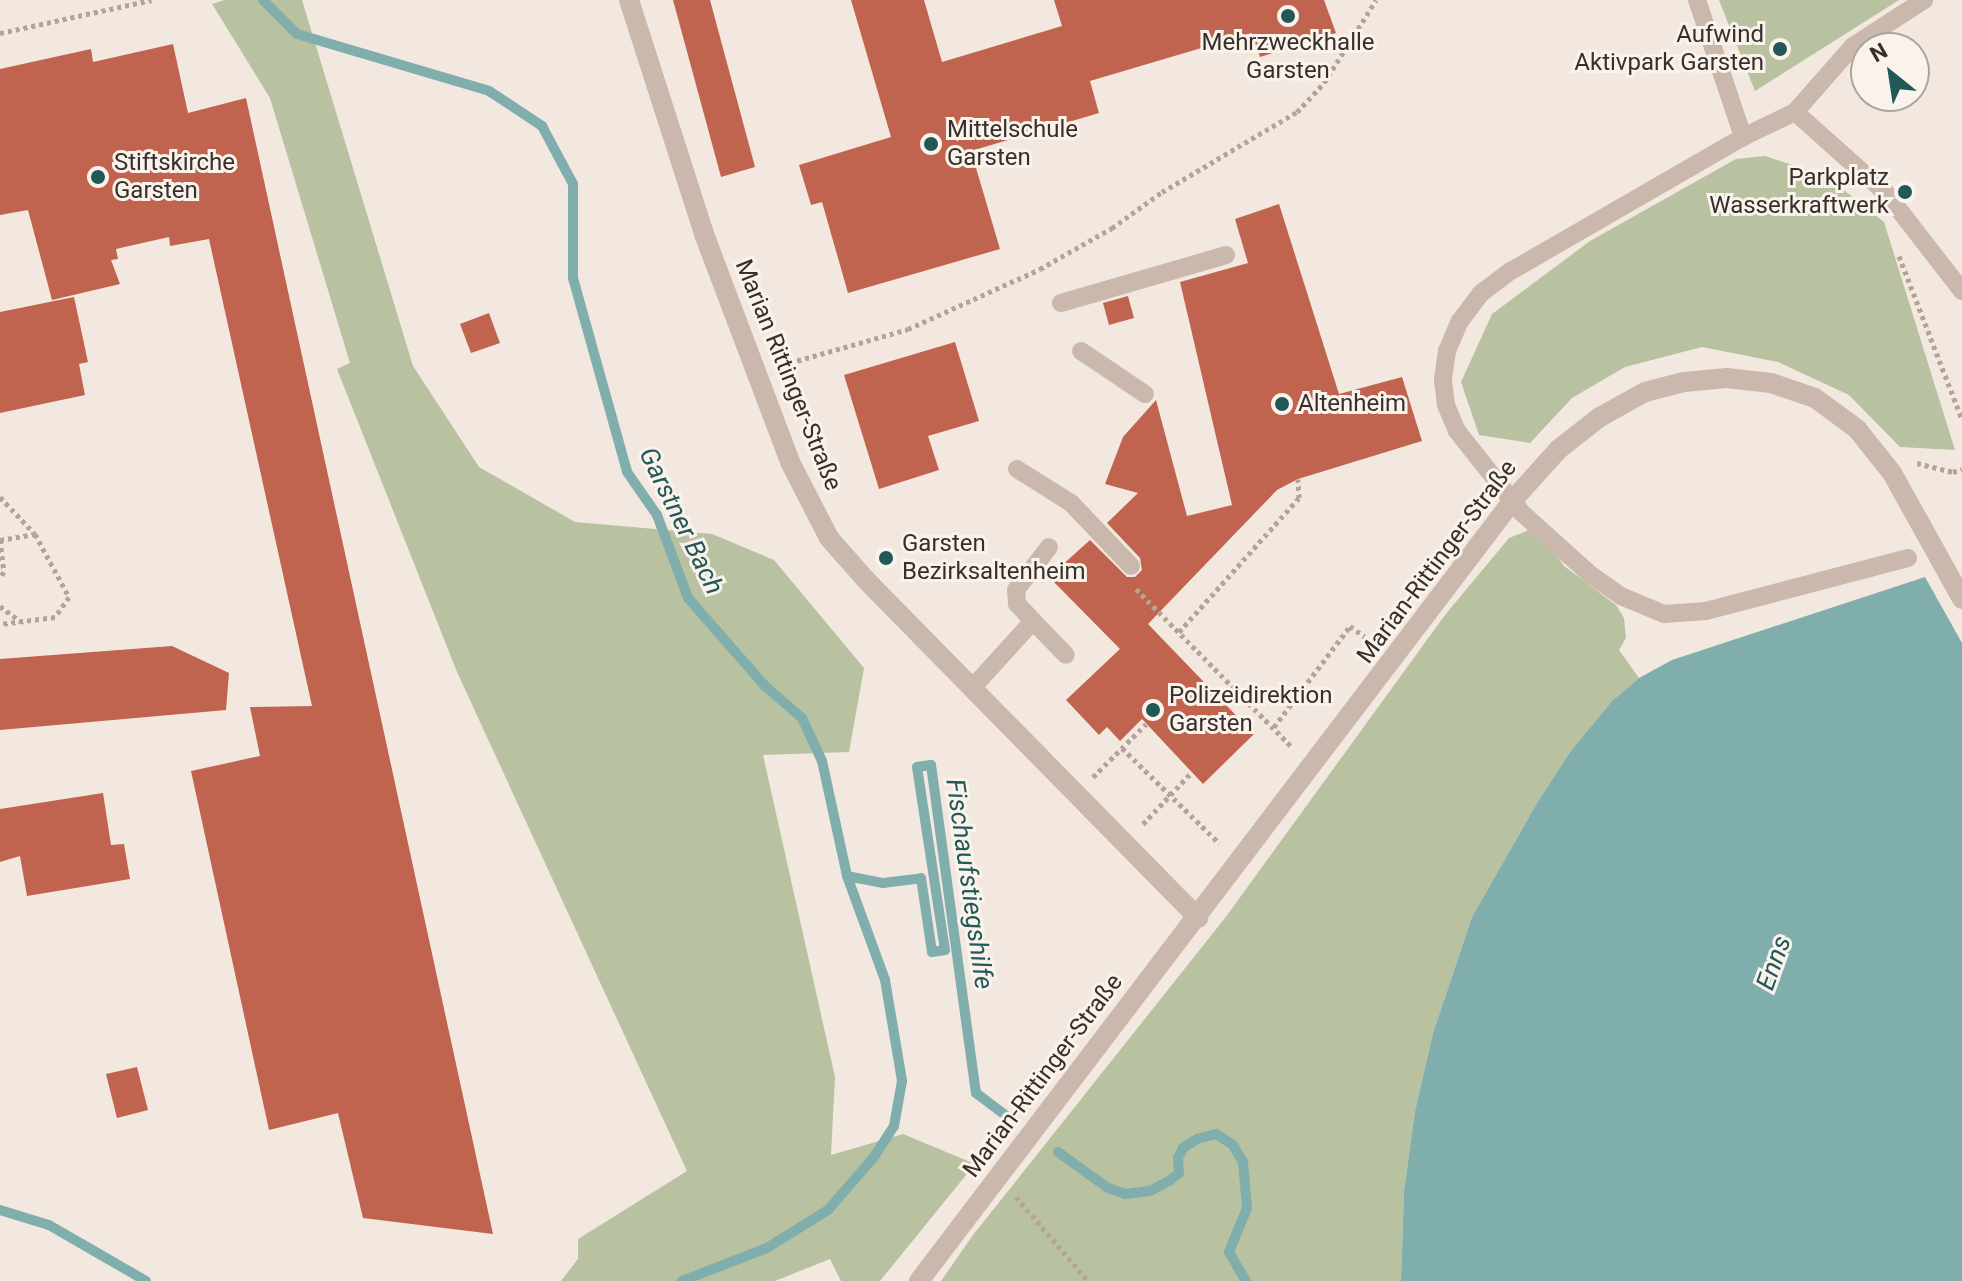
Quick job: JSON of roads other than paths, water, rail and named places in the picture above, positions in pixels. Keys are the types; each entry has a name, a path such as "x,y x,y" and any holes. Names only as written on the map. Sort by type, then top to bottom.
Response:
{"street":[{"name":"Marian Rittinger-Straße","path":"629,0 681,167 756,372 790,462 829,538 1198,918"},
{"name":"Marian-Rittinger-Straße","path":"919,1281 1513,500 1559,449 1600,417 1645,392 1684,382 1727,378 1771,383 1815,398 1857,429 1892,473 1962,599"}],"lane":[{"path":"1697,0 1743,137"},
{"path":"1908,558 1706,611 1664,614 1621,596 1592,576 1522,513 1457,431 1446,405 1443,379 1447,351 1460,321 1480,294 1511,271 1743,137 1795,112 1853,46 1924,0"},
{"path":"1795,112 1886,193 1962,291"},
{"path":"1061,303 1226,255"},
{"path":"1081,351 1145,394"},
{"path":"1017,469 1071,503 1131,566"},
{"path":"1049,547 1016,590 1017,604 1066,655"},
{"path":"973,687 1033,621"}],"water":[{"name":"Enns","path":"1925,577 1962,643 1962,1281 1401,1281 1404,1191 1415,1111 1433,1033 1472,917 1570,752 1612,701 1639,678 1672,660"}],"waterway":[{"name":"Garstner Bach","path":"263,0 297,34 489,91 542,126 573,184 573,278 627,472 657,515 688,598 765,686 802,718 822,761 847,876 885,980 902,1081 894,1126 873,1158 828,1210 767,1248 682,1281"},
{"name":"Fischaufstiegshilfe","path":"847,876 883,883 921,878 932,952 945,950 917,767 931,765 976,1093 1007,1116"},
{"name":"Fischaufstiegshilfe","path":"1058,1152 1108,1188 1125,1194 1150,1191 1169,1181 1179,1173 1178,1158 1183,1148 1197,1139 1216,1134 1233,1145 1243,1162 1247,1208 1229,1252 1246,1281"},
{"name":"Garstner Bach","path":"0,1210 49,1225 146,1281"}],"place":[{"name":"Mehrzweckhalle Garsten","path":"1288,16"},
{"name":"Aufwind Aktivpark Garsten","path":"1780,49"},
{"name":"Mittelschule Garsten","path":"931,144"},
{"name":"Stiftskirche Garsten","path":"98,177"},
{"name":"Parkplatz Wasserkraftwerk","path":"1905,192"},
{"name":"Altenheim","path":"1282,404"},
{"name":"Garsten Bezirksaltenheim","path":"886,558"},
{"name":"Polizeidirektion Garsten","path":"1153,710"}]}
